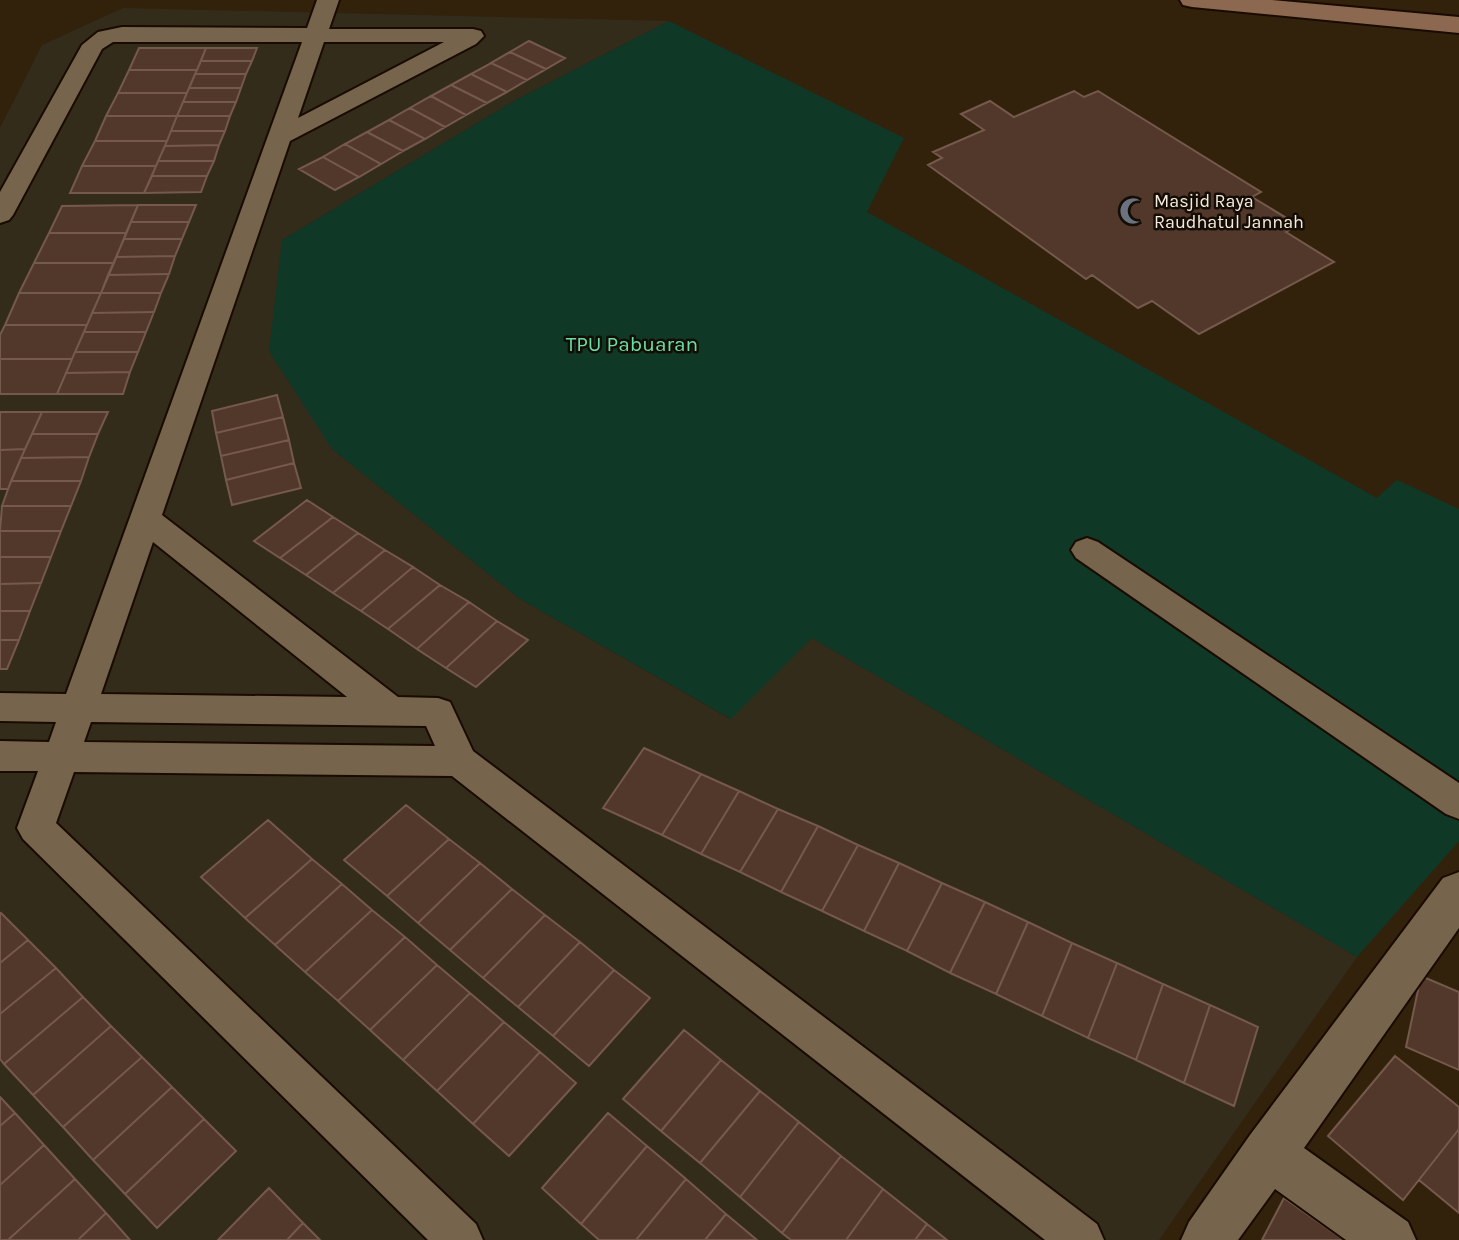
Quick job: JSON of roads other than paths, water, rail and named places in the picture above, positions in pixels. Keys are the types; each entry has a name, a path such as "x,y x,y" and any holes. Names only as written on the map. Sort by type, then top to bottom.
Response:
{"main road":[{"path":"1192,0 1459,25"}],"street":[{"path":"1207,1240 1459,892"},
{"path":"1268,1153 1390,1240"}],"lane":[{"path":"328,0 36,828 460,1240"},
{"path":"0,215 93,45 106,37 121,34 473,36 280,137"},
{"path":"145,519 390,711"},
{"path":"1087,550 1459,803"},
{"path":"0,707 439,712 458,761 1081,1240"},
{"path":"0,756 458,761"}],"place":[{"name":"Masjid Raya Raudhatul Jannah","path":"1133,211"}],"park label":[{"name":"TPU Pabuaran","path":"632,344"}]}
